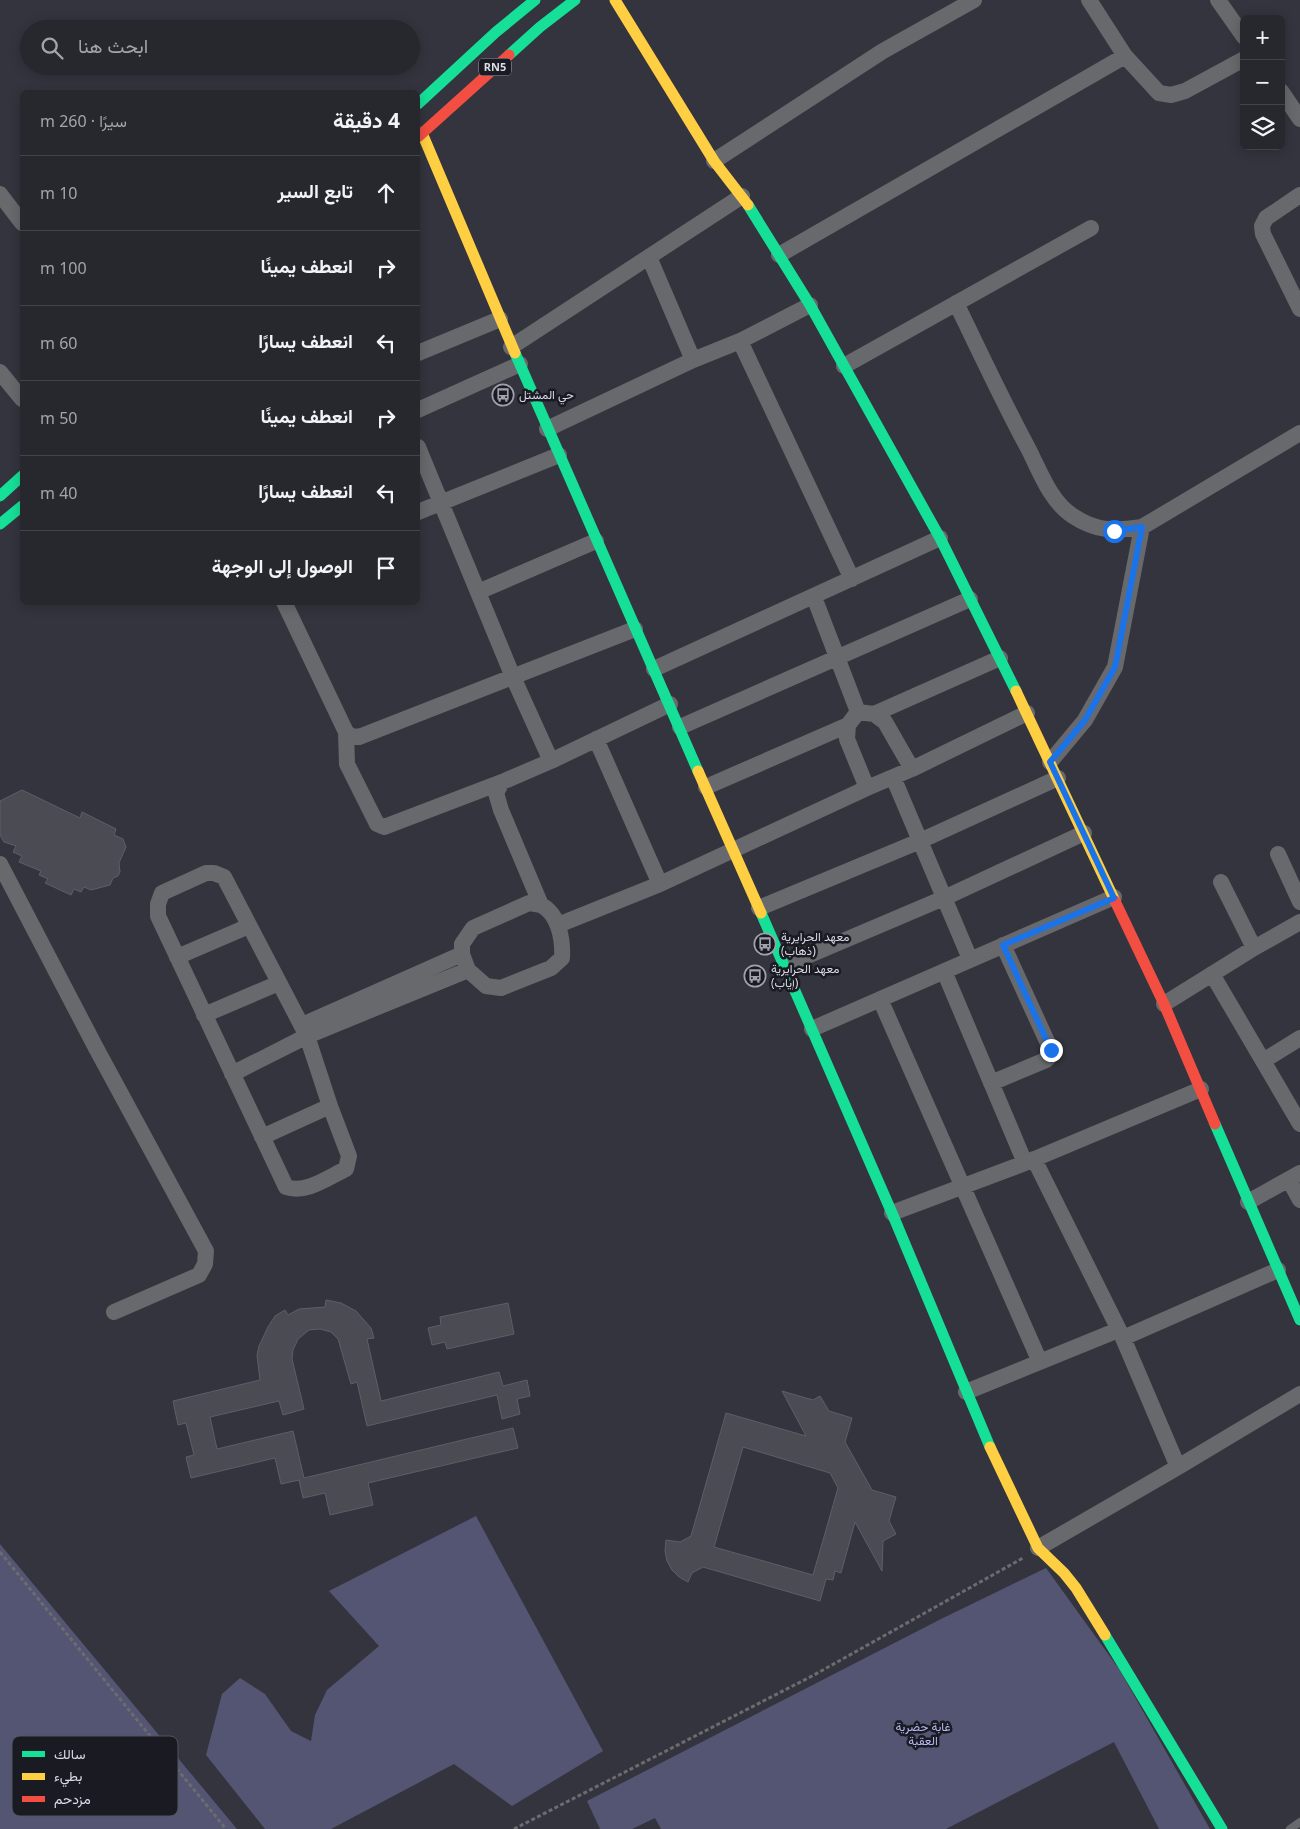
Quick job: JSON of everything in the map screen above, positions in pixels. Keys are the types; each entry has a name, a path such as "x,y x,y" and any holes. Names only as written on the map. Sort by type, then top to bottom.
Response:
{"main road":[{"name":"RN5","path":"420,102 496,32 535,0"},
{"name":"RN5","path":"420,135 540,27 575,0"},
{"path":"615,0 714,161 742,196 810,305 940,538 1058,778 1164,1004 1300,1320"},
{"path":"420,135 596,541 670,704 812,1029 1000,1470 1038,1548 1064,1573 1076,1588 1222,1829"},
{"path":"0,496 20,478"},
{"path":"0,524 20,508"}],"street":[{"path":"714,161 883,51 974,0"},
{"path":"1089,0 1125,56 1159,93 1171,95 1186,91 1242,60"},
{"path":"1218,0 1240,31"},
{"path":"779,255 1125,56"},
{"path":"1285,98 1300,119"},
{"path":"0,194 20,220"},
{"path":"1300,195 1266,218 1262,226 1263,234 1300,310"},
{"path":"512,347 742,196"},
{"path":"844,366 1091,228"},
{"path":"648,257 692,360"},
{"path":"956,303 1016,425 1056,500 1071,516 1088,525 1114,531 1142,527 1300,433"},
{"path":"547,429 692,360 740,341 810,305"},
{"path":"420,352 500,319"},
{"path":"740,341 852,579"},
{"path":"420,409 520,364"},
{"path":"0,372 20,397"},
{"path":"420,452 513,677 550,761"},
{"path":"420,511 559,455"},
{"path":"1050,762 1085,720 1115,667 1142,527"},
{"path":"654,669 940,538"},
{"path":"478,592 596,541"},
{"path":"814,597 838,657 866,713 885,722 912,769"},
{"path":"680,727 970,599"},
{"path":"285,605 346,732 347,764 377,824 384,828 502,782 670,704"},
{"path":"346,732 351,736 358,737 635,629"},
{"path":"706,787 848,725 866,713 1000,658"},
{"path":"558,925 660,884 912,769 1027,714"},
{"path":"848,725 847,740 867,788"},
{"path":"596,739 660,884"},
{"path":"893,777 970,959"},
{"path":"759,908 920,841 1058,778"},
{"path":"502,782 496,793 501,810 541,905 558,925 563,943 562,958 550,968 500,988 486,986 468,970 462,954 462,944 473,928 529,903 541,905"},
{"path":"784,966 944,898 1084,833"},
{"path":"1278,854 1300,902"},
{"path":"0,864 96,1048 206,1251 205,1264 199,1274 114,1312"},
{"path":"206,873 214,873 224,877 304,1031 349,1156 346,1170 305,1189 295,1190 286,1187 178,957 158,916 158,904 162,893 206,873"},
{"path":"1221,882 1254,948"},
{"path":"812,1029 1114,898"},
{"path":"1164,1004 1300,922"},
{"path":"178,957 249,926"},
{"path":"991,1083 1046,1060 1051,1055 1051,1050 1003,945"},
{"path":"232,1074 304,1031 462,954"},
{"path":"304,1031 468,970"},
{"path":"944,971 991,1083 1029,1161 1120,1334 1178,1467"},
{"path":"1212,974 1300,1124"},
{"path":"204,1015 279,983"},
{"path":"880,999 1040,1362"},
{"path":"1263,1061 1300,1038"},
{"path":"892,1214 1029,1161 1201,1089"},
{"path":"262,1137 330,1106"},
{"path":"1248,1202 1294,1177 1300,1200"},
{"path":"966,1392 1040,1362 1120,1334 1278,1270"},
{"path":"1038,1548 1300,1394"}],"lane":[{"path":"1290,1829 1300,1822"}],"path":[{"path":"514,1829 814,1675 1017,1562 1038,1548"},
{"path":"0,1552 150,1736"},
{"path":"178,1770 226,1829"}],"green space":[{"path":"476,1516 603,1751 512,1806 454,1764 331,1829 265,1829 206,1755 222,1694 240,1678 265,1694 291,1731 311,1741 315,1715 327,1690 379,1646 329,1591"},
{"path":"0,1544 160,1736 12,1736 12,1816 178,1816 178,1758 237,1829 0,1829"},
{"name":"غابة حضرية العقبة","path":"1046,1568 1119,1669 1210,1829 1159,1829 1114,1742 946,1829 661,1829 655,1818 632,1829 600,1829 587,1801 941,1619"}],"building":[{"path":"22,790 80,818 82,812 116,829 114,835 123,839 126,847 119,863 120,872 118,876 113,878 110,885 91,890 84,887 81,892 74,889 71,895 45,883 48,879 39,875 41,871 19,862 22,856 13,852 16,846 4,842 0,835 0,801"},
{"path":"326,1300 341,1303 356,1311 371,1328 374,1338 367,1339 381,1401 499,1372 503,1386 527,1380 530,1396 517,1399 520,1414 502,1419 497,1395 367,1426 357,1382 351,1384 338,1339 331,1332 320,1329 309,1330 298,1339 293,1350 292,1359 304,1409 283,1415 279,1401 210,1417 217,1449 293,1431 304,1478 513,1428 518,1448 368,1483 373,1505 330,1515 325,1493 303,1498 299,1480 281,1484 275,1458 191,1478 186,1457 194,1455 186,1423 178,1425 173,1401 260,1380 257,1355 259,1346 275,1316 285,1310 288,1315 299,1309 325,1307"},
{"path":"508,1303 514,1334 447,1349 445,1342 432,1345 428,1328 441,1325 440,1317"},
{"path":"782,1391 813,1400 820,1396 829,1411 852,1418 845,1442 872,1490 896,1497 889,1521 896,1534 883,1541 882,1571 855,1522 841,1573 835,1571 833,1580 826,1579 820,1601 703,1567 692,1573 688,1582 679,1577 667,1561 665,1551 666,1540 680,1542 691,1536 726,1413 806,1436","holes":["743,1447 830,1473 838,1488 813,1575 714,1547"]}],"traffic: fast":[{"path":"420,102 496,32 535,0"},
{"path":"509,55 540,27 575,0"},
{"path":"748,205 810,305 940,538 1016,691"},
{"path":"515,353 698,771"},
{"path":"0,496 20,478"},
{"path":"0,524 20,508"},
{"path":"761,913 892,1213 990,1447"},
{"path":"1215,1124 1300,1320"},
{"path":"1105,1635 1222,1829"}],"traffic: slow":[{"path":"615,0 714,161 748,205"},
{"path":"422,133 515,353"},
{"path":"1016,691 1115,901"},
{"path":"698,771 761,913"},
{"path":"990,1447 1038,1548 1064,1573 1076,1588 1105,1635"}],"traffic: jam":[{"path":"420,135 509,55"},
{"path":"1115,901 1164,1004 1215,1124"}],"place":[{"name":"حي المشتل","path":"503,395"},
{"name":"معهد الحرايرية (ذهاب)","path":"765,944"},
{"name":"معهد الحرايرية (إياب)","path":"755,976"}],"route":[{"path":"1051,1050 1003,945 1114,898 1050,762 1085,720 1115,667 1142,527 1114,531"}]}
